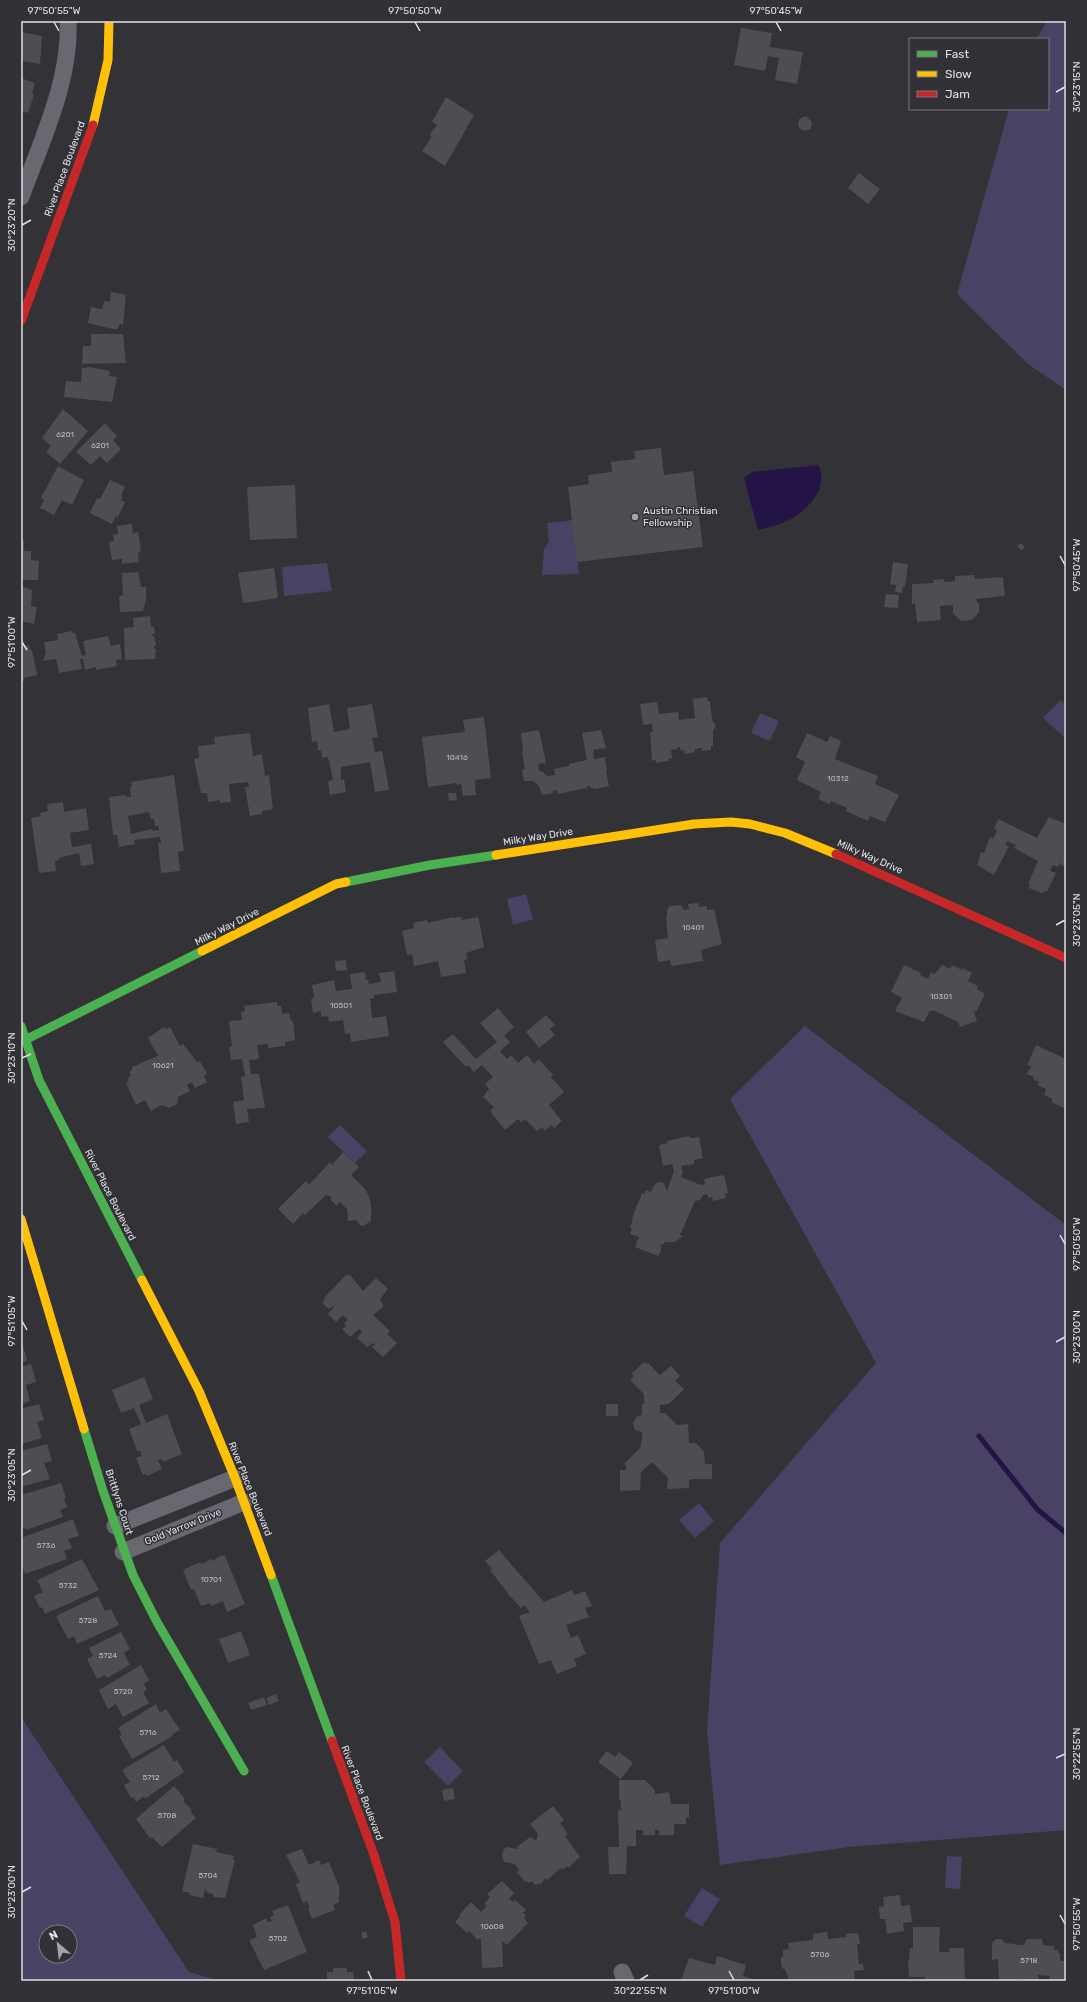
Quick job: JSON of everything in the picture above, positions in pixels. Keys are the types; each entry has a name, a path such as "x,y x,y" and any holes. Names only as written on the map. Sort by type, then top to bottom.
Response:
{"street":[{"path":"21,198 64,77 69,36 68,21"},
{"name":"River Place Boulevard","path":"21,320 92,128 108,60 109,21"},
{"name":"Milky Way Drive","path":"25,1040 336,884 430,864 694,824 731,822 750,824 785,833 851,860 1066,958"},
{"name":"River Place Boulevard","path":"21,1026 39,1080 199,1391 235,1478 265,1557 339,1765 374,1855 394,1922 401,1981"},
{"name":"Brittlyns Court","path":"21,1219 123,1552 132,1575 157,1622 244,1771"},
{"path":"115,1526 235,1478"},
{"name":"Gold Yarrow Drive","path":"123,1552 244,1502"}],"shaded area":[{"path":"1047,21 1066,21 1066,390 1028,364 957,294 1009,110 1049,110 1049,38 1037,38"},
{"path":"818,465 821,474 821,483 813,500 799,514 790,519 758,530 744,478 752,472"},
{"path":"574,520 579,574 542,575 544,549 549,541 547,523"},
{"path":"327,563 332,591 284,596 282,567"},
{"path":"1061,700 1066,705 1066,739 1043,718"},
{"path":"760,713 779,721 770,741 751,733"},
{"path":"526,894 533,919 513,925 507,899"},
{"path":"805,1026 1066,1225 1066,1830 849,1847 720,1865 707,1731 720,1543 876,1363 730,1099"},
{"path":"340,1125 367,1151 355,1163 328,1137"},
{"path":"699,1503 714,1521 695,1538 679,1520"},
{"path":"21,1717 189,1972 221,1981 21,1981"},
{"path":"440,1747 463,1771 448,1786 424,1762"},
{"path":"947,1856 962,1857 960,1889 945,1888"},
{"path":"702,1888 720,1899 702,1927 684,1916"}],"building":[{"path":"741,28 772,33 770,47 803,52 797,84 775,80 779,58 768,56 765,71 734,65"},
{"path":"21,32 42,36 40,64 21,61"},
{"path":"21,78 35,83 32,94 34,95 28,113 21,111"},
{"path":"446,97 474,115 445,166 422,151 431,138 430,134 437,125 432,122"},
{"path":"806,116 812,122 811,129 803,131 798,126 799,119"},
{"path":"859,173 880,189 868,204 848,188"},
{"path":"111,292 126,295 123,325 120,324 117,330 88,323 91,307 102,309 104,301 110,302"},
{"path":"91,334 123,334 126,363 82,364 83,346 91,346"},
{"path":"89,367 110,371 109,376 117,377 112,402 64,397 66,381 81,382 82,368"},
{"path":"63,409 88,431 60,464 46,452 51,446 42,438"},
{"path":"105,423 117,436 113,440 121,449 107,463 100,456 91,465 76,452"},
{"name":"Austin Christian Fellowship","path":"661,448 664,475 693,471 703,547 577,562 568,487 589,484 588,475 612,472 611,462 635,459 634,451"},
{"path":"58,466 84,480 72,505 62,500 54,515 40,508 44,500 41,498"},
{"path":"110,480 125,487 121,500 125,502 118,517 116,516 112,524 90,513 97,498 100,499"},
{"path":"295,485 297,538 250,540 247,487"},
{"path":"132,524 133,533 138,532 141,551 138,552 139,562 122,564 122,559 112,560 109,542 114,541 113,535 118,534 117,526"},
{"path":"21,540 24,540 24,551 31,551 31,560 39,561 38,580 21,580"},
{"path":"1021,543 1025,547 1022,550 1017,546"},
{"path":"893,562 908,564 905,587 903,586 902,593 895,592 896,585 890,584"},
{"path":"274,568 278,598 243,603 238,573"},
{"path":"138,572 141,587 146,587 146,600 143,611 120,612 119,596 123,595 122,573"},
{"path":"974,575 975,579 1003,577 1005,596 975,599 979,604 979,612 972,620 961,621 953,613 953,605 940,606 941,620 917,622 915,603 912,604 912,584 934,583 933,580 944,579 944,582 955,581 955,576"},
{"path":"21,586 32,590 31,606 37,607 34,624 21,621"},
{"path":"886,594 899,595 898,608 884,607"},
{"path":"150,616 151,627 154,627 155,634 152,634 152,636 154,636 156,646 154,646 154,649 156,649 155,659 125,660 124,628 134,627 133,618"},
{"path":"72,631 75,633 82,656 86,655 83,641 108,636 111,646 120,644 122,659 116,660 117,666 96,670 96,667 85,670 83,659 80,659 82,669 59,673 56,659 43,661 46,652 44,642 58,640 57,634"},
{"path":"23,639 24,646 29,645 30,650 32,650 37,675 24,678 24,681 21,681 21,640"},
{"path":"707,697 708,701 710,701 712,720 716,726 713,731 713,746 711,746 711,750 702,751 702,748 699,748 694,750 695,752 685,754 684,750 681,751 680,747 677,747 677,749 671,750 672,758 668,759 669,761 656,763 656,760 652,761 650,732 653,732 652,724 643,725 640,704 657,702 659,714 678,712 679,720 695,718 693,699"},
{"path":"329,704 334,732 350,729 347,708 372,704 378,737 372,738 375,752 382,751 389,790 375,792 370,762 341,767 341,780 344,779 346,792 330,795 328,781 333,780 328,757 322,758 321,750 318,751 317,741 312,742 308,708"},
{"path":"484,717 491,778 475,780 476,795 463,796 461,784 457,785 457,783 428,787 422,737 465,732 463,720"},
{"path":"539,730 546,763 538,764 539,771 543,772 547,776 555,775 554,769 587,760 582,733 601,730 606,748 593,750 594,759 607,757 605,759 609,786 595,789 587,786 587,788 558,794 557,790 553,791 553,793 542,795 539,786 533,781 524,781 522,770 525,769 521,733"},
{"path":"250,733 253,756 262,754 265,776 269,775 273,809 262,811 262,814 250,816 245,787 249,787 248,782 229,784 231,802 220,803 220,800 208,802 207,793 201,793 194,759 199,758 198,746 215,744 214,737"},
{"path":"807,733 827,742 830,736 841,741 835,759 878,776 875,784 899,795 885,822 870,816 868,821 846,811 847,808 831,801 830,804 818,799 821,792 797,780 805,762 796,757"},
{"path":"174,775 184,851 178,852 180,871 161,873 158,843 161,843 160,837 134,840 135,844 119,847 117,835 113,835 109,797 126,795 126,797 131,797 131,782","holes":["149,812 151,819 154,819 155,826 158,826 159,830 153,831 152,829 131,834 128,816"]},
{"path":"448,793 456,793 457,800 449,801"},
{"path":"63,802 64,812 86,808 89,830 70,833 72,847 91,844 94,864 81,866 79,853 59,858 59,860 55,861 56,871 39,873 31,818 41,816 40,813 48,811 47,804"},
{"path":"1049,817 1066,824 1066,867 1060,864 1062,859 1058,867 1053,865 1050,871 1056,873 1047,892 1044,891 1043,894 1029,888 1030,885 1028,884 1038,861 1014,848 1016,845 1007,841 1005,845 1009,846 994,875 977,865 981,852 984,853 990,837 993,839 997,830 994,829 998,819 1037,838"},
{"path":"698,903 699,907 707,906 707,910 714,909 722,944 701,950 703,961 673,966 671,965 670,960 658,962 655,940 668,938 666,916 667,910 670,906 681,905 684,910 689,909 688,904"},
{"path":"453,917 461,917 462,920 478,917 479,920 484,947 466,953 468,959 464,960 466,973 441,977 438,961 414,966 412,954 407,955 402,931 414,928 413,923 427,920 428,923"},
{"path":"346,960 347,970 336,971 335,961"},
{"path":"904,965 921,973 920,975 928,979 931,972 935,974 942,965 950,969 952,965 962,970 963,968 972,973 968,981 978,986 977,989 985,994 976,1012 973,1010 977,1021 960,1027 958,1022 933,1010 929,1012 924,1022 895,1011 902,998 891,992"},
{"path":"394,971 397,992 374,995 374,998 370,999 372,1018 386,1016 389,1036 351,1042 350,1033 345,1034 343,1020 329,1022 328,1016 321,1017 321,1011 313,1013 311,999 314,998 312,985 334,980 336,991 352,989 350,974 365,972 366,980 368,980 369,984 381,982 379,973"},
{"path":"277,1002 277,1006 281,1006 282,1014 289,1013 291,1021 293,1021 295,1040 285,1042 285,1046 268,1048 268,1044 257,1045 259,1059 249,1060 251,1074 259,1074 265,1108 247,1109 249,1122 236,1124 233,1102 244,1100 241,1077 245,1076 242,1059 231,1060 229,1047 232,1046 229,1021 242,1020 241,1012 245,1011 244,1006"},
{"path":"498,1008 514,1027 504,1036 510,1042 500,1051 507,1059 511,1055 518,1063 527,1055 534,1064 539,1059 553,1075 551,1077 564,1092 549,1105 562,1121 554,1128 552,1125 545,1131 542,1127 537,1131 525,1119 521,1122 518,1119 505,1130 490,1111 494,1107 483,1097 489,1089 485,1084 493,1077 482,1065 474,1072 468,1065 466,1067 443,1042 453,1034 476,1059 497,1042 480,1023"},
{"path":"546,1015 555,1025 550,1029 555,1035 539,1048 526,1032"},
{"path":"164,1027 166,1029 170,1027 180,1046 183,1044 197,1062 200,1061 207,1074 204,1076 207,1082 195,1088 192,1082 187,1085 190,1091 178,1097 177,1104 169,1108 162,1105 151,1111 145,1100 136,1105 126,1083 129,1082 127,1078 131,1076 129,1072 132,1070 132,1067 158,1056 148,1038"},
{"path":"1036,1045 1066,1059 1066,1109 1051,1102 1053,1099 1044,1095 1046,1089 1037,1085 1039,1082 1033,1079 1034,1077 1027,1074 1031,1066 1027,1065"},
{"path":"689,1136 690,1138 699,1137 703,1158 694,1160 694,1164 681,1166 683,1172 681,1177 701,1185 705,1184 704,1180 707,1178 724,1175 728,1193 725,1194 726,1198 713,1201 712,1197 708,1198 707,1194 703,1195 700,1200 695,1201 680,1235 683,1236 675,1242 665,1242 663,1245 661,1244 661,1251 658,1256 635,1247 639,1237 630,1234 632,1229 630,1228 632,1218 642,1193 644,1194 646,1190 651,1192 655,1184 660,1182 664,1183 667,1191 674,1171 672,1164 663,1166 659,1145 668,1143 667,1141"},
{"path":"343,1152 359,1167 351,1175 366,1190 371,1203 371,1221 363,1226 356,1220 348,1221 347,1209 340,1202 337,1206 330,1199 332,1197 326,1195 305,1215 303,1213 293,1224 278,1209 306,1181 309,1185 330,1162 332,1165"},
{"path":"349,1274 363,1291 376,1278 388,1289 380,1299 383,1307 373,1315 390,1331 387,1334 397,1343 383,1357 372,1347 375,1344 373,1343 367,1347 357,1338 362,1332 359,1329 350,1337 342,1329 346,1326 344,1323 348,1320 343,1315 336,1322 328,1314 334,1307 333,1306 329,1309 322,1303 325,1299 324,1298 346,1275 348,1276"},
{"path":"21,1339 27,1360 21,1364"},
{"path":"644,1362 647,1364 648,1363 660,1375 671,1366 680,1376 675,1381 684,1389 669,1404 660,1405 660,1413 665,1413 677,1425 688,1424 689,1443 696,1443 704,1452 705,1464 712,1464 712,1479 692,1479 689,1481 689,1488 667,1489 668,1478 652,1462 641,1472 640,1490 621,1491 620,1470 626,1470 626,1466 624,1464 640,1448 642,1439 642,1432 635,1430 633,1423 636,1417 642,1415 644,1394 630,1380 634,1376 631,1374"},
{"path":"31,1364 36,1382 26,1385 30,1401 21,1404 21,1367"},
{"path":"144,1377 153,1399 139,1405 146,1423 167,1414 182,1454 163,1462 162,1459 158,1460 162,1469 147,1476 146,1474 143,1475 136,1458 142,1456 140,1451 137,1451 129,1429 141,1424 134,1408 121,1413 112,1390"},
{"path":"39,1404 44,1420 37,1422 42,1438 21,1444 21,1409"},
{"path":"606,1404 618,1404 618,1416 606,1416"},
{"path":"47,1444 52,1461 44,1463 50,1479 21,1487 21,1451"},
{"path":"61,1483 66,1498 64,1499 67,1507 60,1510 63,1517 26,1530 25,1528 21,1529 21,1495"},
{"path":"73,1519 79,1536 68,1539 72,1548 64,1551 67,1559 25,1574 21,1562 21,1549 23,1549 21,1538"},
{"path":"499,1550 544,1602 572,1590 574,1595 585,1591 592,1606 585,1608 589,1617 566,1625 571,1638 578,1635 586,1654 574,1659 577,1666 557,1674 551,1660 539,1664 519,1616 530,1612 524,1605 521,1608 509,1595 485,1561"},
{"path":"222,1555 225,1556 245,1604 227,1612 223,1601 211,1606 210,1603 201,1606 194,1589 191,1590 183,1570 200,1562 202,1564 211,1559 212,1561"},
{"path":"82,1559 99,1590 45,1614 34,1596 43,1592 37,1580"},
{"path":"98,1596 105,1611 111,1609 119,1625 77,1644 74,1636 68,1639 56,1616"},
{"path":"241,1631 250,1655 228,1663 219,1639"},
{"path":"121,1632 130,1649 124,1653 130,1665 107,1678 105,1675 97,1679 87,1659 93,1656 89,1648"},
{"path":"141,1665 149,1680 144,1684 147,1690 143,1692 149,1703 123,1717 116,1704 108,1709 99,1690"},
{"path":"276,1694 279,1701 269,1705 266,1698"},
{"path":"264,1697 267,1705 251,1710 248,1703"},
{"path":"156,1704 160,1713 166,1709 180,1730 172,1734 173,1736 132,1759 119,1736 122,1735 118,1728"},
{"path":"164,1745 174,1762 177,1760 184,1772 146,1798 143,1797 136,1802 133,1797 131,1798 124,1785 130,1782 122,1770"},
{"path":"607,1751 615,1757 619,1752 633,1763 621,1779 598,1762"},
{"path":"619,1780 645,1780 655,1790 655,1794 669,1792 671,1804 689,1804 689,1818 686,1817 686,1824 674,1824 674,1835 659,1835 659,1830 655,1830 655,1835 643,1835 643,1830 636,1830 636,1846 627,1846 626,1874 609,1874 608,1847 619,1847 618,1810 621,1811 621,1800 619,1800"},
{"path":"174,1786 185,1799 183,1801 192,1810 190,1811 196,1818 162,1847 152,1837 150,1838 136,1819"},
{"path":"453,1788 455,1799 444,1801 442,1790"},
{"path":"553,1806 564,1820 560,1823 568,1834 565,1836 580,1857 568,1868 567,1866 563,1870 561,1868 547,1880 545,1878 542,1883 535,1885 532,1881 529,1883 527,1881 525,1882 517,1872 519,1870 515,1864 504,1862 502,1856 503,1851 506,1847 519,1849 517,1847 530,1837 536,1841 538,1834 530,1824"},
{"path":"193,1844 217,1849 216,1852 234,1856 233,1860 235,1860 225,1898 214,1897 213,1894 206,1892 206,1889 203,1898 189,1895 190,1893 182,1891"},
{"path":"302,1849 309,1865 319,1860 321,1865 329,1862 339,1887 339,1902 333,1905 335,1910 312,1919 307,1901 303,1903 296,1884 300,1882 286,1855"},
{"path":"502,1881 514,1893 509,1899 513,1902 515,1900 526,1910 523,1913 526,1915 524,1918 528,1923 507,1945 502,1941 503,1967 482,1968 481,1939 480,1938 478,1940 469,1931 467,1933 455,1922 460,1916 459,1915 471,1902 481,1912 486,1907 485,1903 490,1897 487,1894"},
{"path":"900,1895 901,1906 910,1905 912,1922 903,1923 904,1931 887,1934 885,1919 880,1919 879,1907 884,1906 883,1897"},
{"path":"288,1905 307,1952 264,1970 249,1940 257,1937 253,1925 266,1918 268,1922 272,1921 270,1917 274,1915 272,1911"},
{"path":"913,1927 940,1927 939,1952 950,1952 949,1948 964,1948 965,1981 925,1981 925,1977 909,1977 908,1960 910,1948 913,1948"},
{"path":"366,1931 368,1937 363,1939 361,1933"},
{"path":"827,1932 828,1939 846,1937 846,1934 858,1933 860,1944 857,1944 859,1964 863,1964 864,1970 854,1971 855,1981 789,1981 785,1969 783,1969 781,1965 783,1950 789,1949 788,1943 813,1940 813,1934"},
{"path":"996,1939 1001,1939 1005,1943 1024,1945 1027,1939 1042,1939 1043,1945 1054,1946 1054,1950 1058,1950 1058,1953 1060,1953 1060,1961 1066,1961 1066,1981 1050,1981 1050,1976 1038,1975 1038,1981 1025,1981 1023,1979 999,1981 998,1959 992,1960 992,1943"},
{"path":"717,1956 746,1965 743,1976 759,1981 681,1981 689,1958 715,1965"},
{"path":"333,1968 347,1968 347,1972 353,1972 354,1981 327,1981 327,1972 333,1972"}],"waterway":[{"path":"979,1436 1037,1509 1066,1533"}],"traffic: fast":[{"path":"346,882 430,865 496,855"},
{"path":"25,1040 202,951"},
{"path":"21,1026 39,1080 142,1280"},
{"path":"84,1429 103,1491 133,1575 157,1622 244,1771"},
{"path":"271,1575 332,1741"}],"traffic: slow":[{"path":"93,125 108,60 109,21"},
{"path":"496,855 694,824 731,822 750,824 785,833 836,854"},
{"path":"202,951 336,884 346,882"},
{"path":"21,1219 84,1429"},
{"path":"142,1280 199,1391 235,1478 271,1575"}],"traffic: jam":[{"path":"21,321 93,125"},
{"path":"836,854 1066,958"},
{"path":"332,1741 374,1855 395,1922 401,1981"}],"place":[{"name":"Austin Christian Fellowship","path":"635,517"}]}
